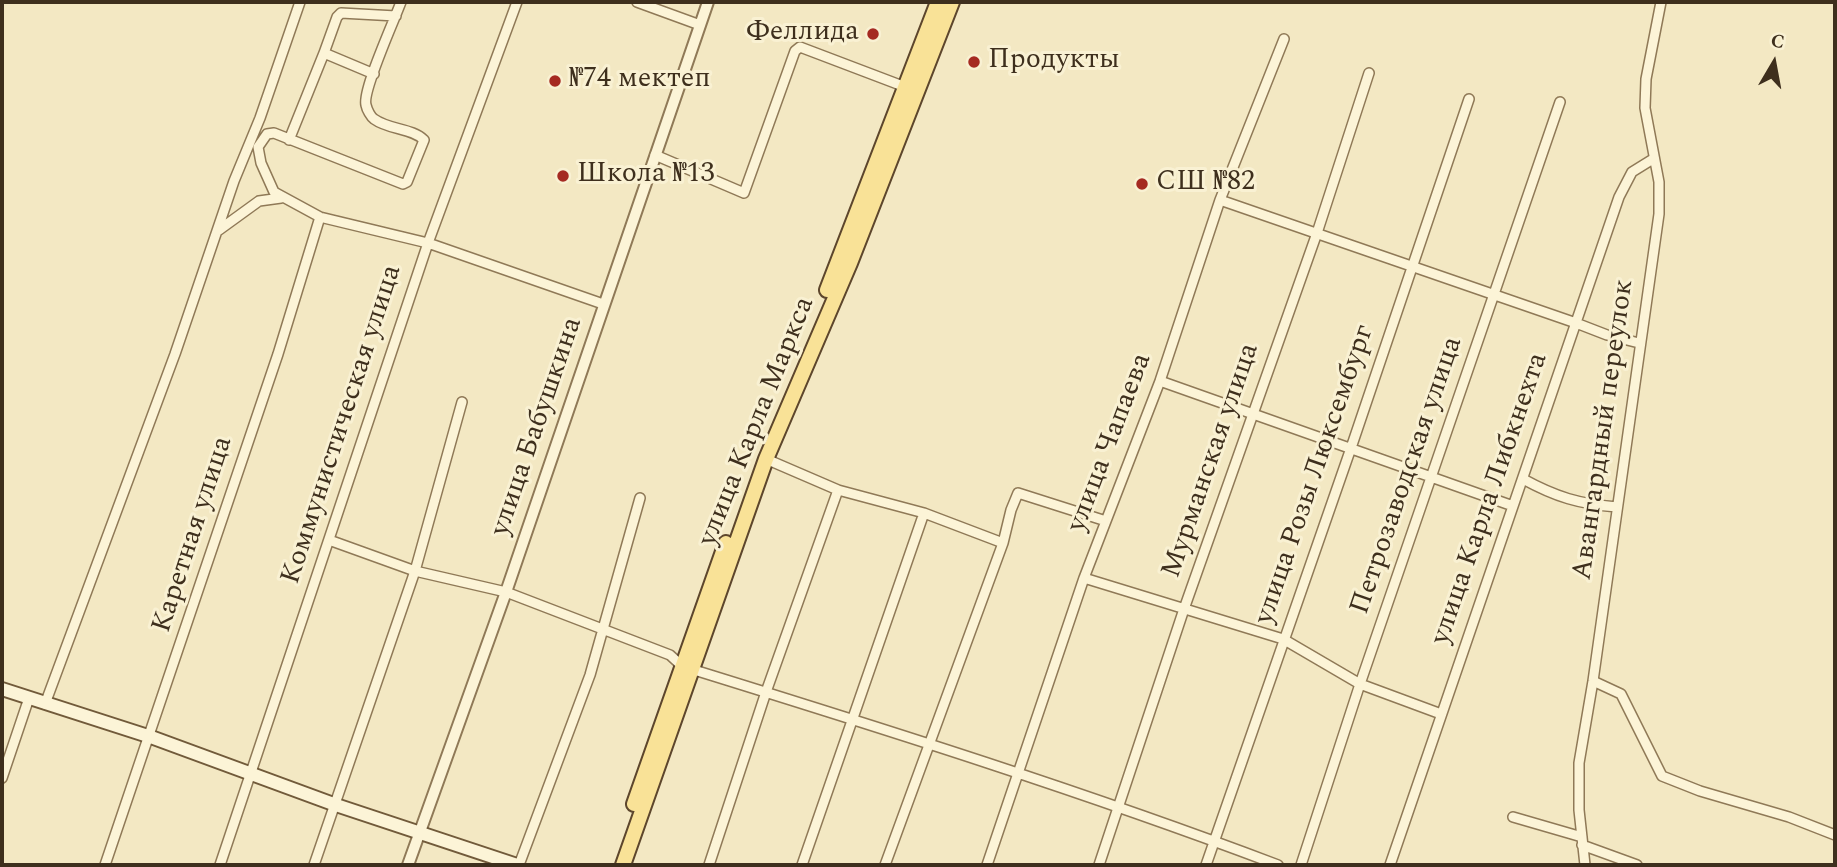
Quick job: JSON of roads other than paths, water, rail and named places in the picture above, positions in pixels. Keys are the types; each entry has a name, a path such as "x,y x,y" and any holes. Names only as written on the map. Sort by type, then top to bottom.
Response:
{"main road":[{"name":"улица Карла Маркса","path":"687,667 766,459 850,263 911,89 938,2"},
{"name":"улица Карла Маркса","path":"616,865 754,469 911,89 952,2"},
{"path":"2,689 150,737 336,805 518,865"}],"street":[{"path":"45,704 234,181 256,139 300,2"},
{"path":"256,139 274,133 406,184 424,140 413,133 395,130 372,118 365,104 401,2"},
{"name":"Коммунистическая улица","path":"220,865 428,243 517,2"},
{"path":"638,2 700,25"},
{"name":"улица Бабушкина","path":"408,865 506,592 708,2"},
{"name":"Авангардный переулок","path":"1585,865 1579,810 1579,763 1659,214 1659,182 1646,108 1646,79 1661,2"},
{"path":"289,140 337,17 341,13 396,16"},
{"name":"улица Чапаева","path":"987,865 1084,578 1160,381 1220,200 1284,39"},
{"path":"655,155 744,193 797,48 800,47 911,89"},
{"path":"324,52 374,74"},
{"name":"Мурманская улица","path":"1099,865 1184,609 1317,233 1369,72"},
{"name":"улица Розы Люксембург","path":"1206,865 1469,99"},
{"name":"Петрозаводская улица","path":"1301,865 1360,684 1560,102"},
{"path":"256,139 266,175 274,192 320,217 428,243 603,303"},
{"name":"улица Карла Либкнехта","path":"1390,865 1619,197 1632,172 1654,159"},
{"path":"218,231 259,201 281,198"},
{"path":"1220,200 1607,335 1639,343"},
{"name":"Каретная улица","path":"105,865 278,354 320,217"},
{"path":"1160,381 1513,506"},
{"path":"314,865 415,571 462,402"},
{"path":"766,459 838,490 924,513 1003,543"},
{"path":"1523,479 1571,501 1617,506"},
{"path":"709,865 766,692 838,490"},
{"path":"885,865 1003,543 1018,493 1106,522"},
{"path":"518,865 590,675 640,498"},
{"path":"802,865 924,513"},
{"path":"329,540 415,571 506,592 670,655 687,667 854,718 1120,807 1278,865"},
{"path":"1084,578 1283,639 1360,684 1441,714"},
{"path":"1593,681 1621,694 1662,776 1700,791 1789,817 1835,835"},
{"path":"2,778 29,698"},
{"path":"1513,817 1582,841 1637,865"}],"place":[{"name":"Феллида","path":"873,34"},
{"name":"Продукты","path":"974,62"},
{"name":"№74 мектеп","path":"555,81"},
{"name":"Школа №13","path":"563,176"},
{"name":"СШ №82","path":"1142,184"}]}
